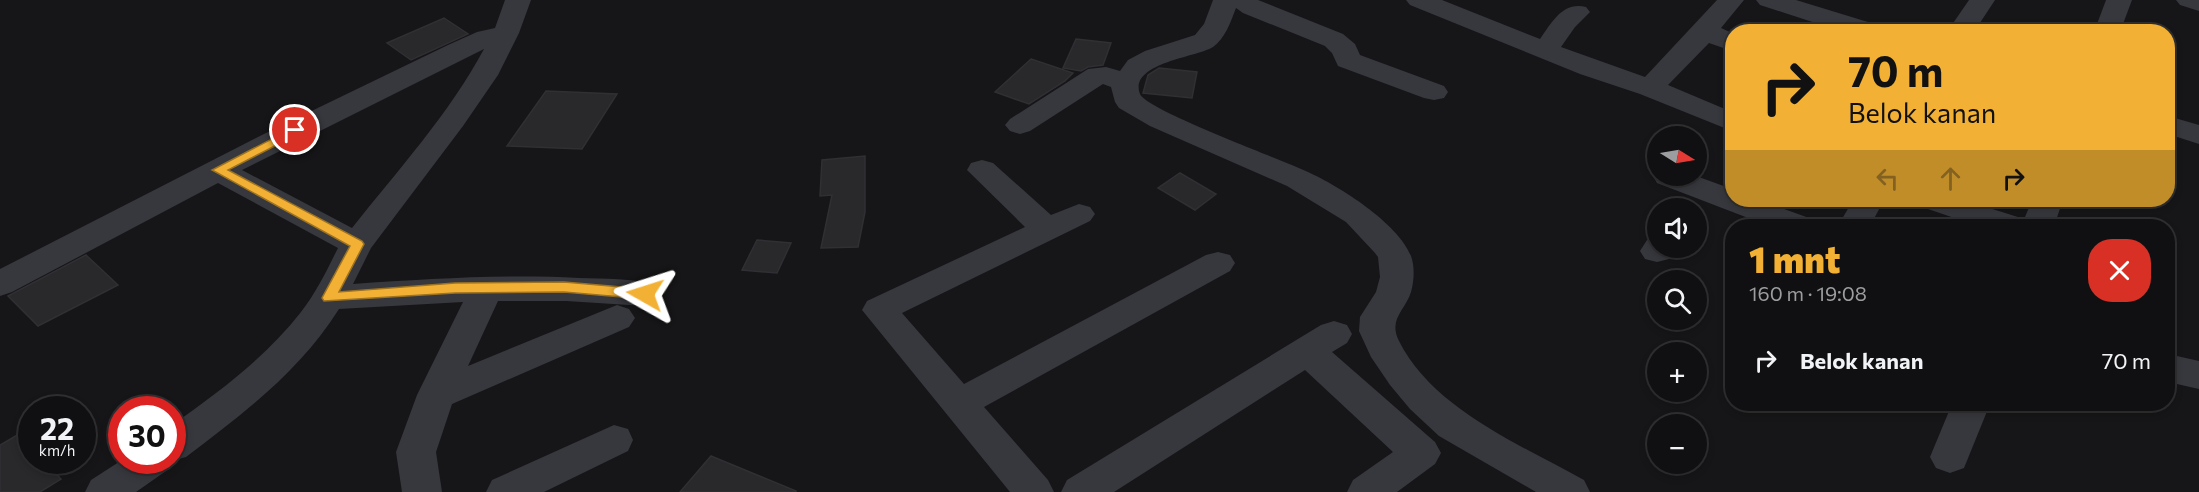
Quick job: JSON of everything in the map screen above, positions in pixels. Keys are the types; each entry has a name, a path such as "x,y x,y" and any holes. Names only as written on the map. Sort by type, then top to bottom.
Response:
{"street":[{"path":"186,435 246,388 302,337 329,298 357,244 453,120 484,75 506,33 518,0"},
{"path":"1226,0 1216,26 1204,41 1145,61 1134,71 1126,83 1125,91 1129,102 1160,120 1298,179 1357,215 1387,244 1395,257 1397,277 1393,294 1378,317 1377,331 1384,348 1403,375 1423,399 1453,425 1570,492"},
{"path":"1241,0 1252,8 1334,40 1345,50 1348,60 1434,92"},
{"path":"1419,0 1545,51 1650,88 1725,119"},
{"path":"1650,88 1705,32 1731,0"},
{"path":"1769,0 1846,24"},
{"path":"1951,0 1979,4 1965,24"},
{"path":"2110,24 2119,0"},
{"path":"2189,0 2199,3"},
{"path":"1545,51 1566,21 1577,12"},
{"path":"1705,32 1725,40"},
{"path":"0,284 218,170 458,51 506,33"},
{"path":"1020,125 1098,75 1106,75 1126,83"},
{"path":"2175,127 2199,135"},
{"path":"218,170 357,244"},
{"path":"982,170 1047,229"},
{"path":"1679,186 1697,198"},
{"path":"1707,201 1725,206"},
{"path":"1728,207 1772,219"},
{"path":"1954,207 1989,219"},
{"path":"1034,492 879,310 1079,214"},
{"path":"959,404 1218,263"},
{"path":"329,298 455,288 564,287 645,294"},
{"path":"422,492 416,453 436,395 487,288"},
{"path":"436,395 616,318"},
{"path":"1082,492 1321,342 1421,453 1367,492"},
{"path":"2175,370 2199,375"},
{"path":"1950,457 1968,411"},
{"path":"506,492 614,440"},
{"path":"105,492 131,474"}],"building":[{"path":"444,18 468,34 411,60 387,43"},
{"path":"1076,39 1111,43 1103,65 1088,67 1081,71 1063,68"},
{"path":"1031,59 1073,73 1065,81 1029,104 995,92"},
{"path":"1159,68 1197,72 1192,98 1143,93 1148,75"},
{"path":"546,91 617,94 582,149 507,146"},
{"path":"865,156 865,212 858,247 821,248 832,195 820,196 822,160"},
{"path":"1180,173 1216,194 1195,210 1158,188"},
{"path":"757,240 791,243 777,273 742,270"},
{"path":"86,255 118,285 38,326 8,296"},
{"path":"18,435 18,474 56,474 61,479 40,492 0,492 0,445"},
{"path":"711,456 796,491 796,492 680,492"}],"route":[{"path":"295,130 218,170 357,244 329,298 455,288 564,287 645,294"}]}
